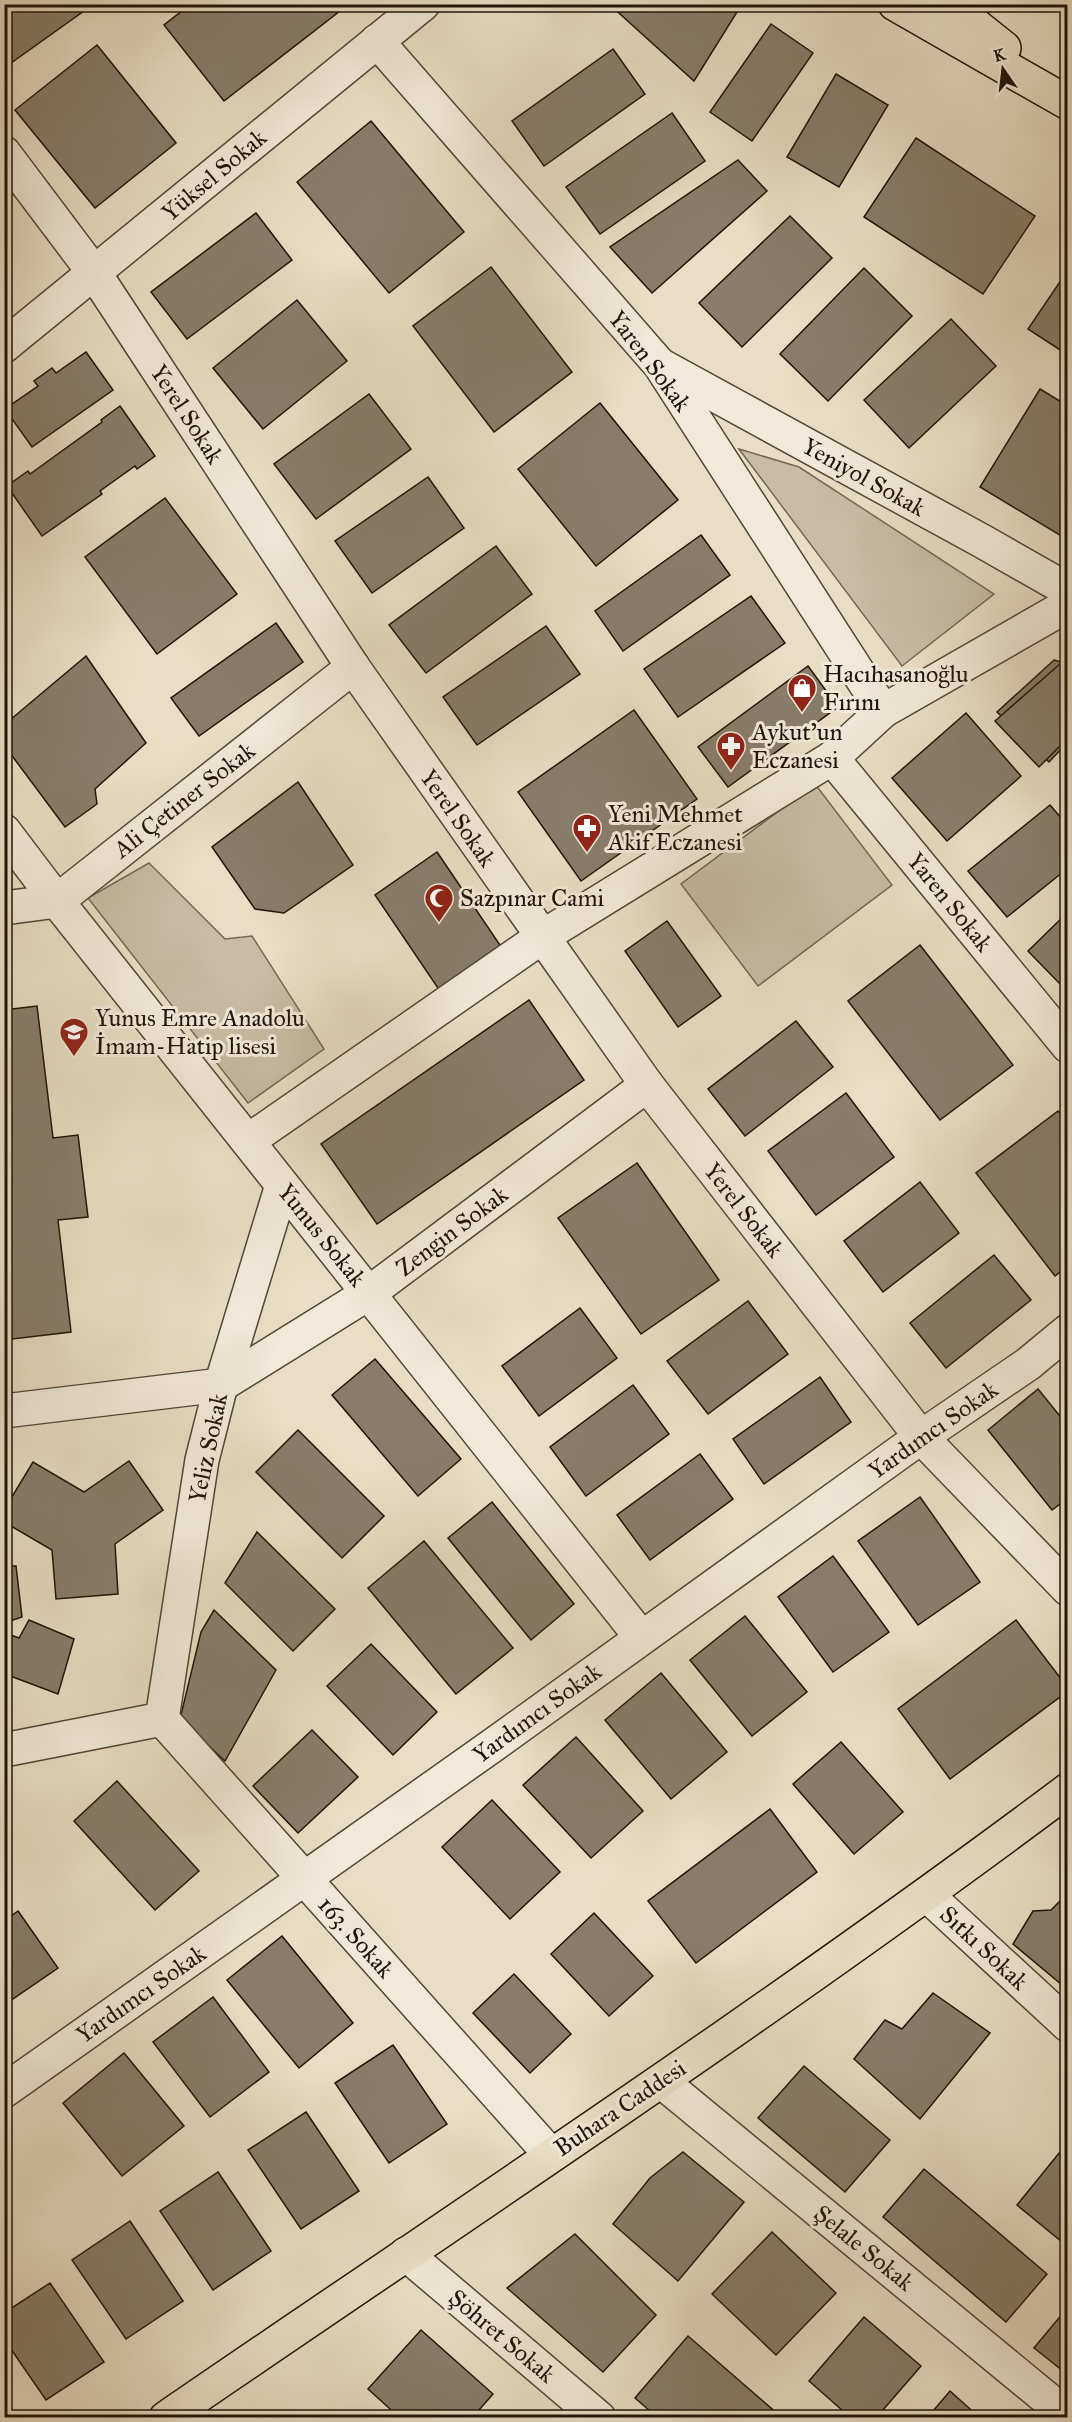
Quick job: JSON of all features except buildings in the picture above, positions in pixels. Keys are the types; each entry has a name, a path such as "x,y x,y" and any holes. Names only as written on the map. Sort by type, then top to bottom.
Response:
{"main road":[{"path":"895,4 1068,103"},
{"path":"949,4 1068,98"},
{"name":"Buhara Caddesi","path":"170,2416 661,2081 927,1895 1068,1790"}],"street":[{"name":"Yüksel Sokak","path":"4,346 423,4"},
{"name":"Yaren Sokak","path":"377,41 660,365 884,711"},
{"name":"Yerel Sokak","path":"4,153 95,274 353,667 647,1085 921,1437 1068,1589"},
{"name":"Yeniyol Sokak","path":"660,365 1068,590"},
{"path":"248,1141 542,937 832,758 884,711 1068,604"},
{"name":"Ali Çetiner Sokak","path":"57,901 353,667"},
{"name":"Yaren Sokak","path":"832,758 1068,1046"},
{"name":"Yunus Sokak","path":"4,831 57,901 641,1637"},
{"path":"4,908 57,901"},
{"name":"Zengin Sokak","path":"4,1411 221,1385 369,1293 647,1085"},
{"name":"Yeliz Sokak","path":"162,1719 202,1460 221,1385 282,1185"},
{"name":"Yardımcı Sokak","path":"4,2091 921,1437 1028,1364 1068,1331"},
{"path":"4,1750 162,1719"},
{"name":"163. Sokak","path":"162,1719 551,2155"},
{"name":"Sıtkı Sokak","path":"927,1895 1068,2025"},
{"name":"Şelale Sokak","path":"661,2081 1068,2416"},
{"name":"Şöhret Sokak","path":"406,2254 599,2418"}],"shaded area":[{"path":"739,449 799,467 994,594 902,666"},
{"path":"815,784 892,885 758,986 681,884"},
{"path":"149,863 225,939 252,936 324,1049 248,1103 88,898"}],"place":[{"name":"Hacıhasanoğlu Fırını","path":"802,714"},
{"name":"Aykut'un Eczanesi","path":"731,772"},
{"name":"Yeni Mehmet Akif Eczanesi","path":"587,854"},
{"name":"Sazpınar Cami","path":"439,924"},
{"name":"Yunus Emre Anadolu İmam-Hatip lisesi","path":"74,1058"}]}
